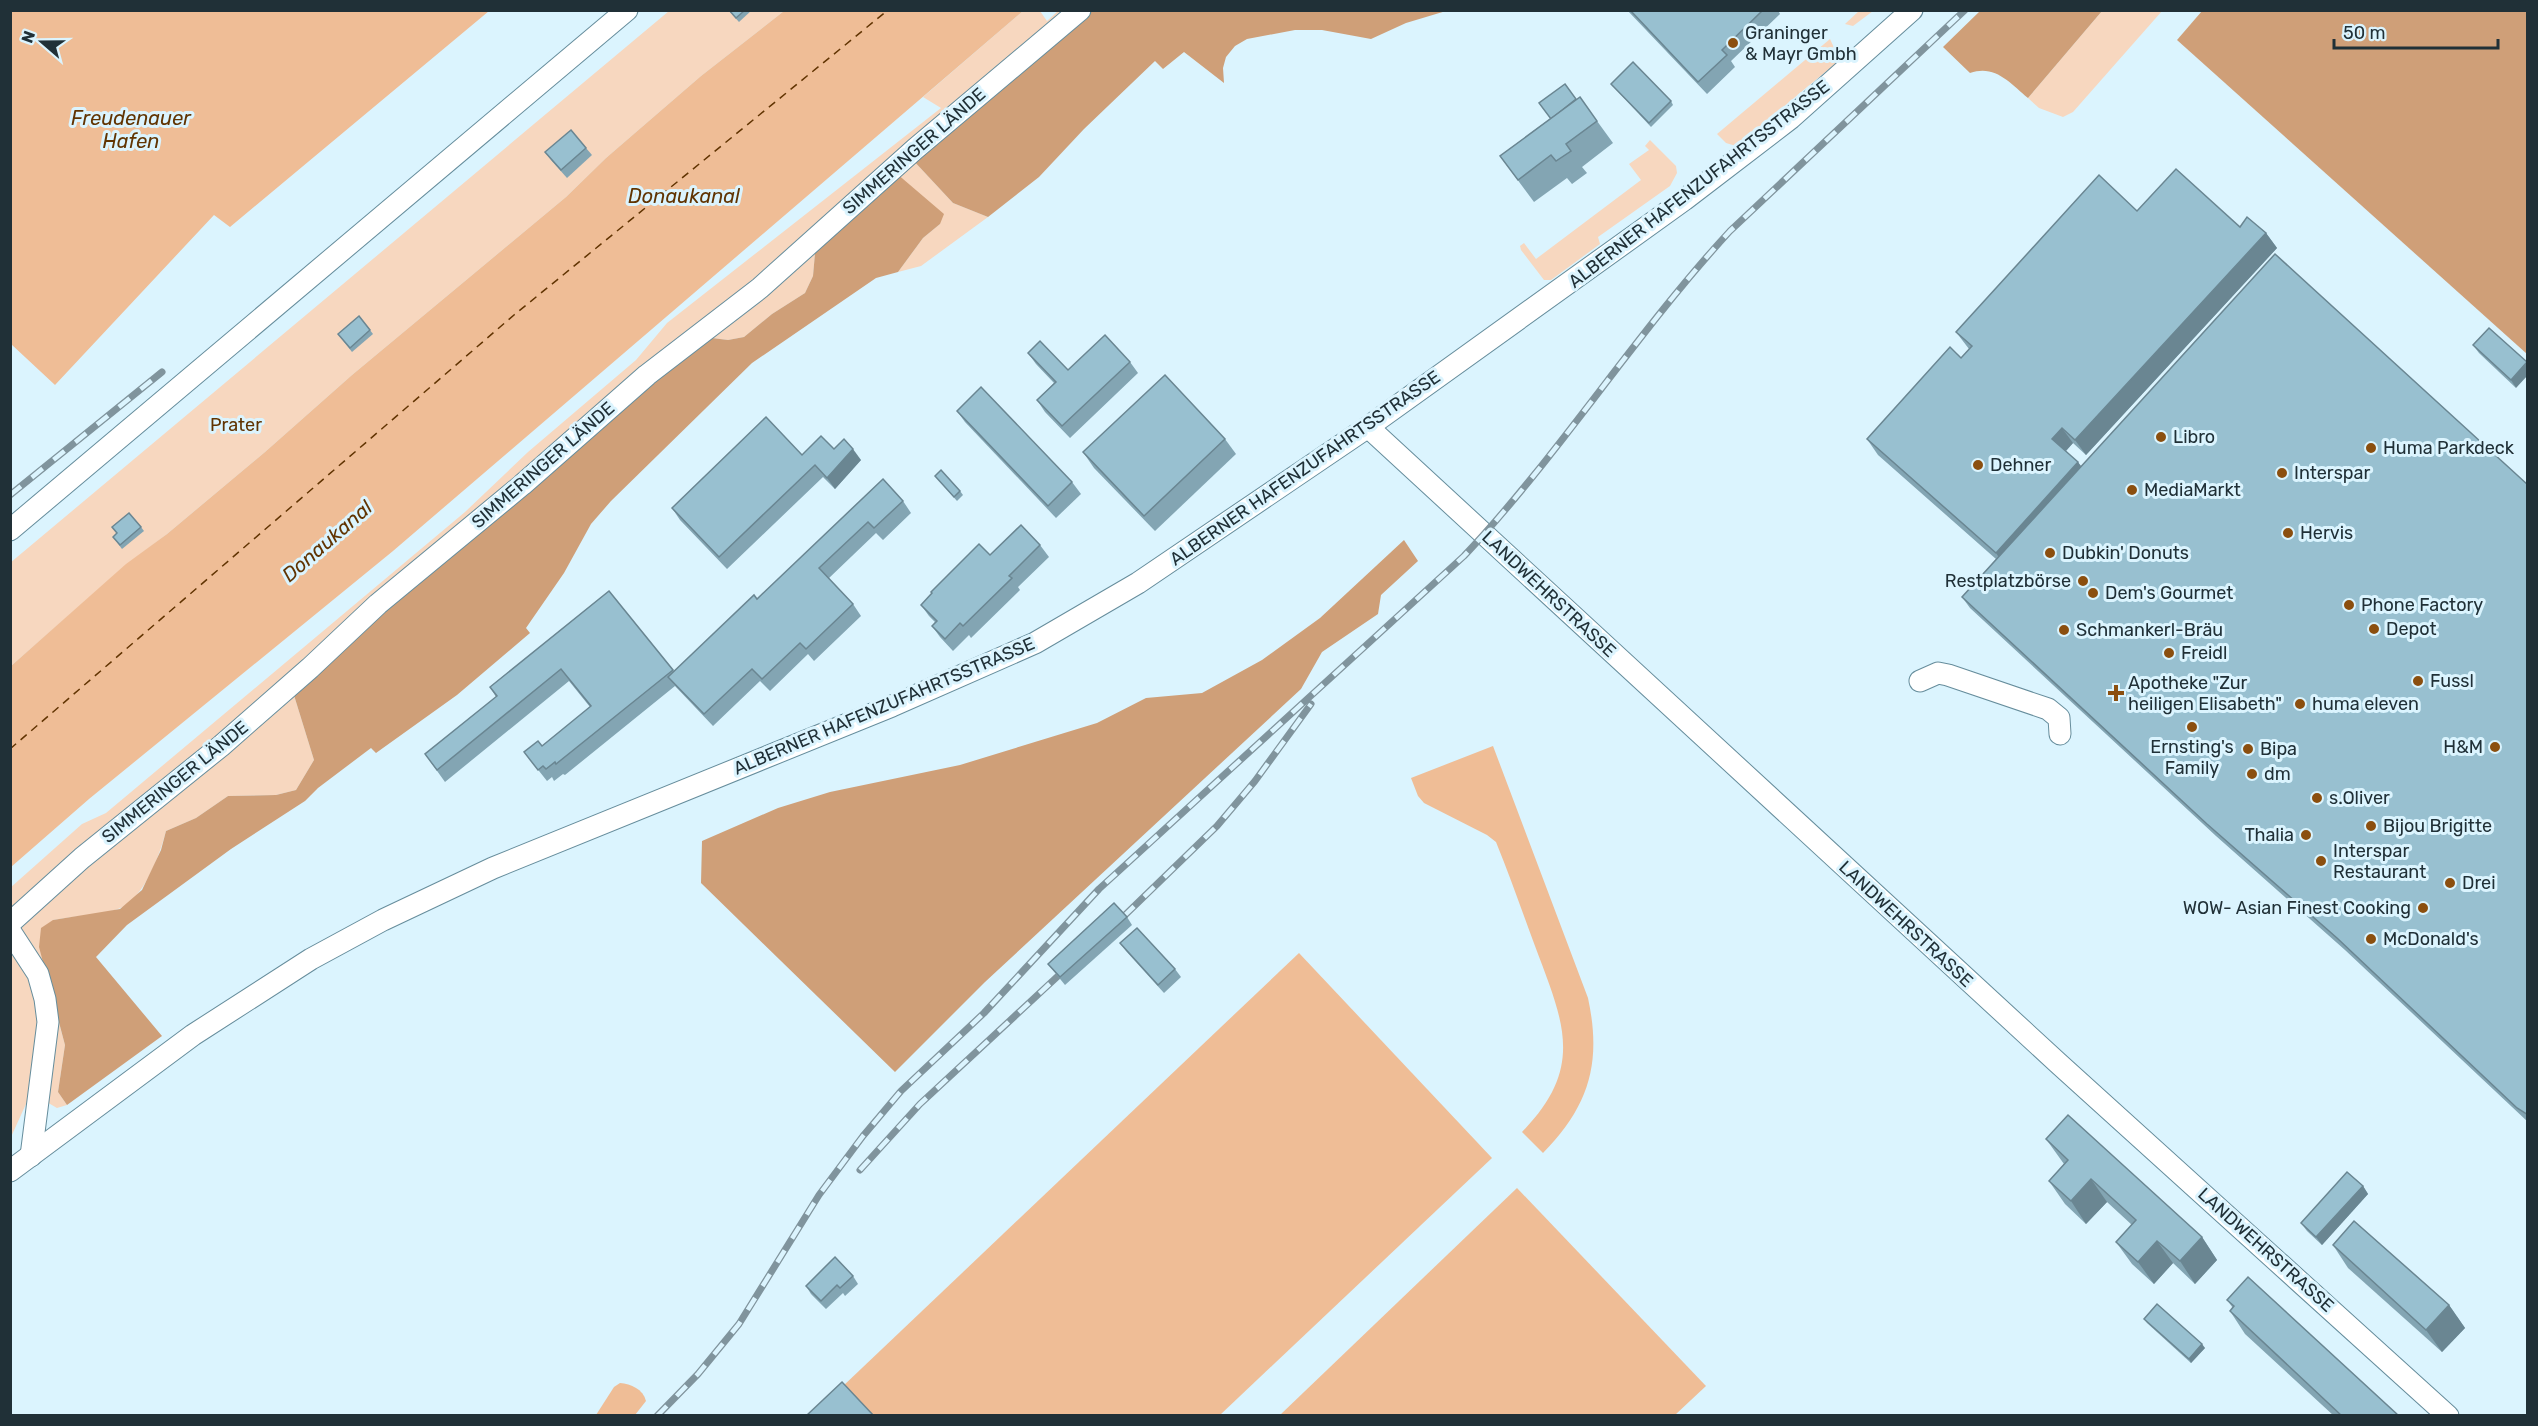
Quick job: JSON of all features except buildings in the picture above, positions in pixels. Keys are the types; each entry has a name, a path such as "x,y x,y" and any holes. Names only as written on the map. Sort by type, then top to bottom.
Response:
{"street":[{"path":"10,530 627,10"},
{"name":"SIMMERINGER LÄNDE","path":"10,923 82,858 248,722 378,604 522,485 647,375 760,288 906,157 1080,10"},
{"name":"ALBERNER HAFENZUFAHRTSSTRASSE","path":"10,1171 193,1035 311,959 383,920 493,868 892,706 1035,643 1138,583 1368,427 1684,200 1799,111 1912,10"},
{"name":"LANDWEHRSTRASSE","path":"1368,427 2058,1063 2448,1416"},
{"path":"1920,681 1938,674 1948,675 2048,709 2059,718 2060,734"},
{"path":"10,931 38,974 48,1022 31,1156"}],"green space":[{"path":"1860,10 1873,11 1853,26 1845,24"},
{"name":"Prater","path":"669,11 784,11 701,76 606,158 566,197 352,375 167,534 126,565 11,666 10,563"},
{"path":"1023,11 1040,11 1047,21 1058,11 1072,11 11,915 10,888 82,824 106,813 465,512 528,452 636,360 667,323 941,108 923,97"},
{"path":"2102,11 2162,11 2073,112 2063,117 2039,108 2028,98"},
{"path":"1830,39 1837,54 1835,64 1736,146 1726,143 1717,134"},
{"path":"1650,140 1676,166 1677,173 1670,186 1598,237 1600,244 1551,280 1544,280 1520,246 1524,243 1536,259 1641,180 1629,164 1649,150 1645,146"},
{"path":"912,159 953,203 988,217 921,266 898,272 923,238 940,224 896,173"},
{"path":"816,242 813,276 805,293 772,314 744,337 728,340 704,337"},
{"path":"293,692 314,760 296,790 276,795 228,796 196,818 166,831 150,875 136,896 127,904 103,913 53,920 50,985 21,931 23,919"},
{"path":"11,947 33,987 40,1008 31,1093 11,1137"},
{"path":"56,1012 65,1045 58,1092 67,1105 57,1108 45,1101"}],"shaded area":[{"path":"1089,11 1446,11 1406,23 1371,39 1322,30 1295,30 1247,39 1235,46 1226,57 1223,68 1224,83 1184,52 1163,69 1155,61 1084,129 1039,177 988,217 953,203 912,159"},
{"path":"1980,11 2102,11 2028,98 2002,76 1987,71 1970,73 1943,47"},
{"path":"2202,11 2527,11 2527,354 2177,40"},
{"path":"896,173 944,214 940,224 923,238 898,272 876,278 752,363 611,501 591,524 564,573 526,628 530,633 457,695 376,753 371,748 318,788 305,801 231,849 127,925 96,957 162,1036 67,1105 58,1092 65,1045 39,947 41,928 53,920 120,909 142,890 161,850 166,831 196,818 228,796 276,795 296,790 314,760 293,692 340,647 704,337 728,340 744,337 772,314 805,293 813,276 816,242"},
{"path":"1404,540 1418,561 1381,595 1378,614 1322,652 1301,689 985,982 895,1072 701,883 702,841 778,808 830,792 960,765 1097,723 1146,698 1202,693 1262,660 1320,618"}],"water":[{"name":"Freudenauer Hafen","path":"10,11 489,11 230,227 214,215 55,385 11,344"},
{"name":"Donaukanal","path":"784,11 1023,11 393,551 89,799 11,867 11,666 126,564 167,534 352,375 566,197 606,158 701,76"},
{"path":"1493,746 1588,998 1592,1021 1592,1063 1588,1082 1571,1118 1559,1136 1543,1153 1522,1132 1542,1108 1555,1086 1562,1064 1563,1043 1554,998 1496,842 1487,835 1424,803 1418,796 1411,778"},
{"path":"1299,953 1492,1158 1220,1415 870,1415 842,1387"},
{"path":"1517,1188 1706,1386 1675,1415 1280,1415"},
{"path":"620,1383 636,1388 646,1401 635,1415 596,1415 614,1387"}],"ferry route":[{"path":"10,749 514,315 888,10"}],"railway":[{"path":"657,1416 698,1374 739,1324 819,1195 863,1136 901,1091 984,1013 1099,889 1464,556 1533,477 1662,311 1730,231 1965,10"},
{"path":"10,495 162,372"},
{"path":"1124,916 1217,826 1255,781 1311,704"},
{"path":"860,1170 920,1104 1058,976"}],"place":[{"name":"Graninger & Mayr Gmbh","path":"1733,43"},
{"name":"Libro","path":"2161,437"},
{"name":"Huma Parkdeck","path":"2371,448"},
{"name":"Dehner","path":"1978,465"},
{"name":"Interspar","path":"2282,473"},
{"name":"MediaMarkt","path":"2132,490"},
{"name":"Hervis","path":"2288,533"},
{"name":"Dubkin' Donuts","path":"2050,553"},
{"name":"Restplatzbörse","path":"2083,581"},
{"name":"Dem's Gourmet","path":"2093,593"},
{"name":"Phone Factory","path":"2349,605"},
{"name":"Depot","path":"2374,629"},
{"name":"Schmankerl-Bräu","path":"2064,630"},
{"name":"Freidl","path":"2169,653"},
{"name":"Fussl","path":"2418,681"},
{"name":"Apotheke \"Zur heiligen Elisabeth\"","path":"2116,693"},
{"name":"huma eleven","path":"2300,704"},
{"name":"Ernsting's Family","path":"2192,727"},
{"name":"H&M","path":"2495,747"},
{"name":"Bipa","path":"2248,749"},
{"name":"dm","path":"2252,774"},
{"name":"s.Oliver","path":"2317,798"},
{"name":"Bijou Brigitte","path":"2371,826"},
{"name":"Thalia","path":"2306,835"},
{"name":"Interspar Restaurant","path":"2321,861"},
{"name":"Drei","path":"2450,883"},
{"name":"WOW- Asian Finest Cooking","path":"2423,908"},
{"name":"McDonald's","path":"2371,939"}]}
